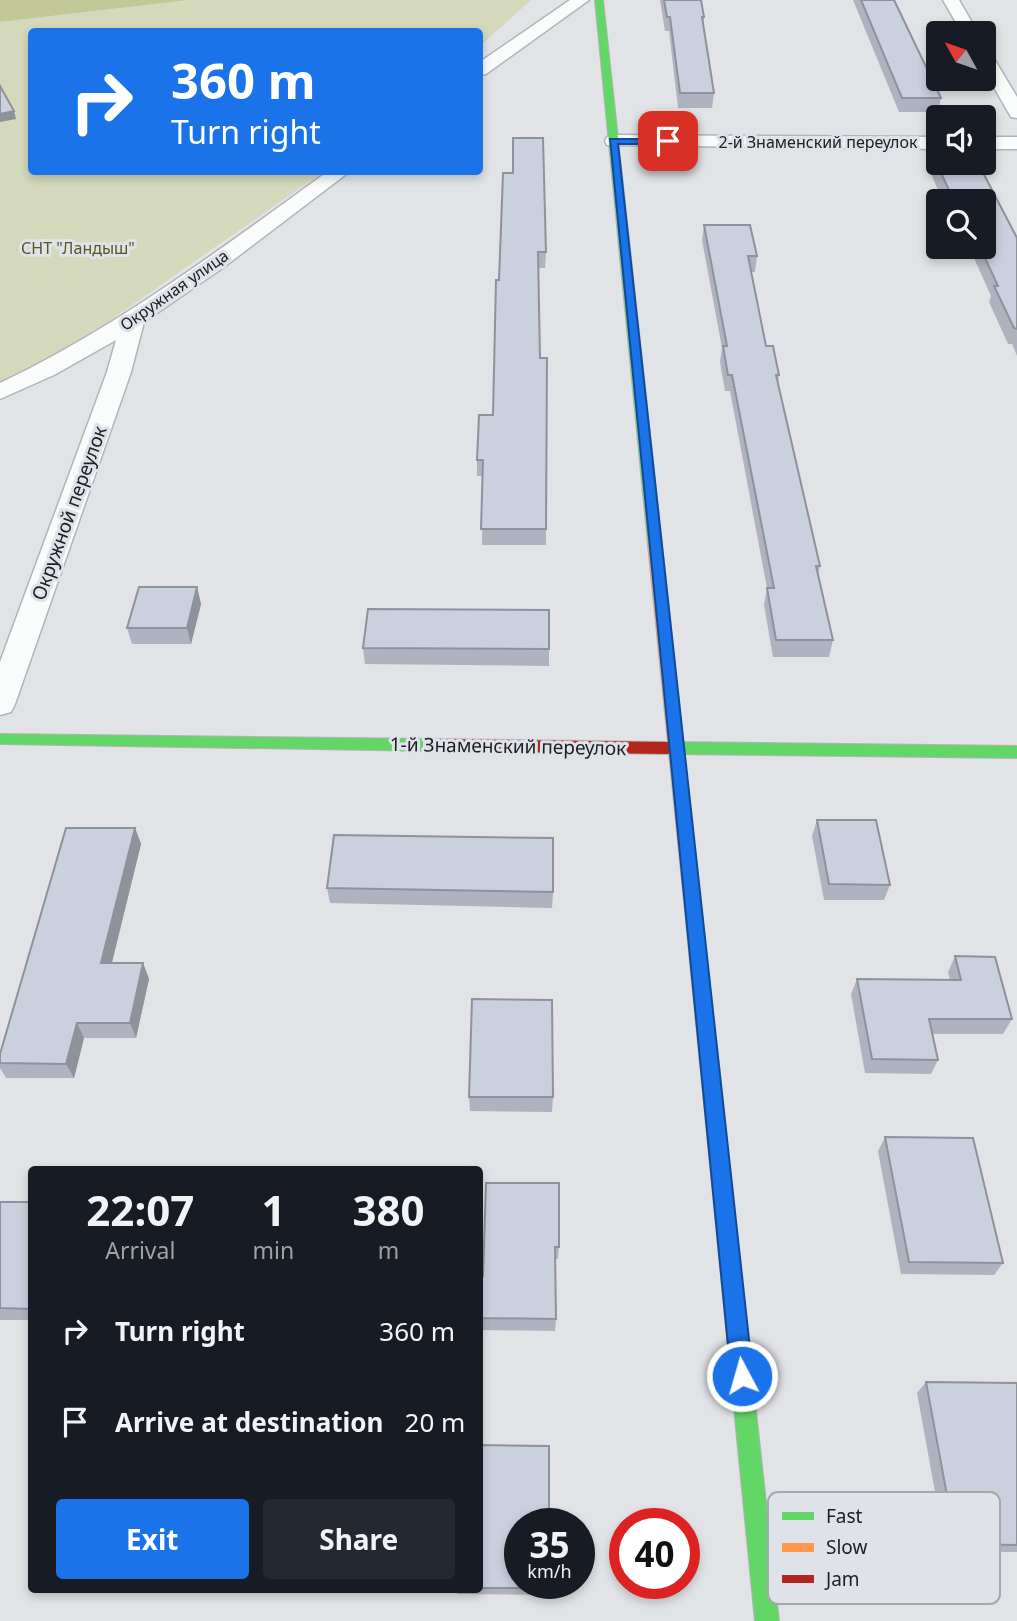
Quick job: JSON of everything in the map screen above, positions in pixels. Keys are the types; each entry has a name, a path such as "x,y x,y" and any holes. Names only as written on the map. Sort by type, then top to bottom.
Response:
{"street":[{"path":"483,68 581,0"},
{"path":"599,0 767,1621"},
{"path":"951,0 963,21"},
{"path":"996,77 1017,113"},
{"name":"2-й Знаменский переулок","path":"614,141 926,143"},
{"path":"996,143 1017,143"},
{"name":"Окружная улица","path":"0,392 46,372 133,321 335,175"},
{"name":"Окружной переулок","path":"0,704 119,372 133,321"},
{"name":"1-й Знаменский переулок","path":"0,739 1017,752"}],"green space":[{"path":"0,0 189,0 0,22"},
{"name":"СНТ \"Ландыш\"","path":"189,0 531,0 483,43 483,28 28,28 28,175 319,175 79,342 0,383 0,22"}],"building":[{"path":"664,0 701,0 714,93 680,93 670,17 667,17"},
{"path":"861,0 894,0 926,67 926,91 938,91 941,98 902,98"},
{"path":"0,86 14,111 0,114"},
{"path":"513,138 543,138 546,252 538,252 540,358 547,358 546,529 481,529 483,460 477,460 479,415 493,415 496,280 499,280 503,173 513,173"},
{"path":"942,175 984,175 992,189 948,189"},
{"path":"996,198 1017,238 1017,329 1014,328 994,286 998,286 986,259 996,259"},
{"path":"704,225 750,225 757,256 748,256 766,346 773,346 779,375 776,375 820,566 816,566 833,640 776,640 767,588 774,588 732,375 728,375 723,346 727,346"},
{"path":"139,587 197,587 187,628 127,628"},
{"path":"368,609 549,610 549,649 363,648"},
{"path":"817,820 876,820 890,885 829,884"},
{"path":"66,828 135,828 101,963 143,963 130,1023 77,1023 66,1064 0,1063 0,1054"},
{"path":"334,835 553,838 553,892 327,888"},
{"path":"955,956 995,957 1012,1019 929,1019 938,1060 872,1059 857,979 961,980"},
{"path":"472,999 552,1000 553,1097 469,1097"},
{"path":"885,1137 973,1138 1003,1263 909,1262"},
{"path":"486,1183 559,1183 559,1247 555,1247 556,1319 483,1318"},
{"path":"0,1202 28,1202 28,1309 0,1308"},
{"path":"926,1382 1017,1383 1017,1545 1000,1545 1000,1492 946,1492"},
{"path":"483,1445 549,1446 549,1508 504,1508 504,1588 483,1588"}],"traffic: fast":[{"path":"599,0 655,545"},
{"path":"0,739 432,745"},
{"path":"668,748 1017,752"},
{"path":"692,901 767,1621"}],"traffic: slow":[{"path":"655,545 692,901"}],"traffic: jam":[{"path":"432,745 668,748"}],"route":[{"path":"668,141 614,141 742,1376"}]}
